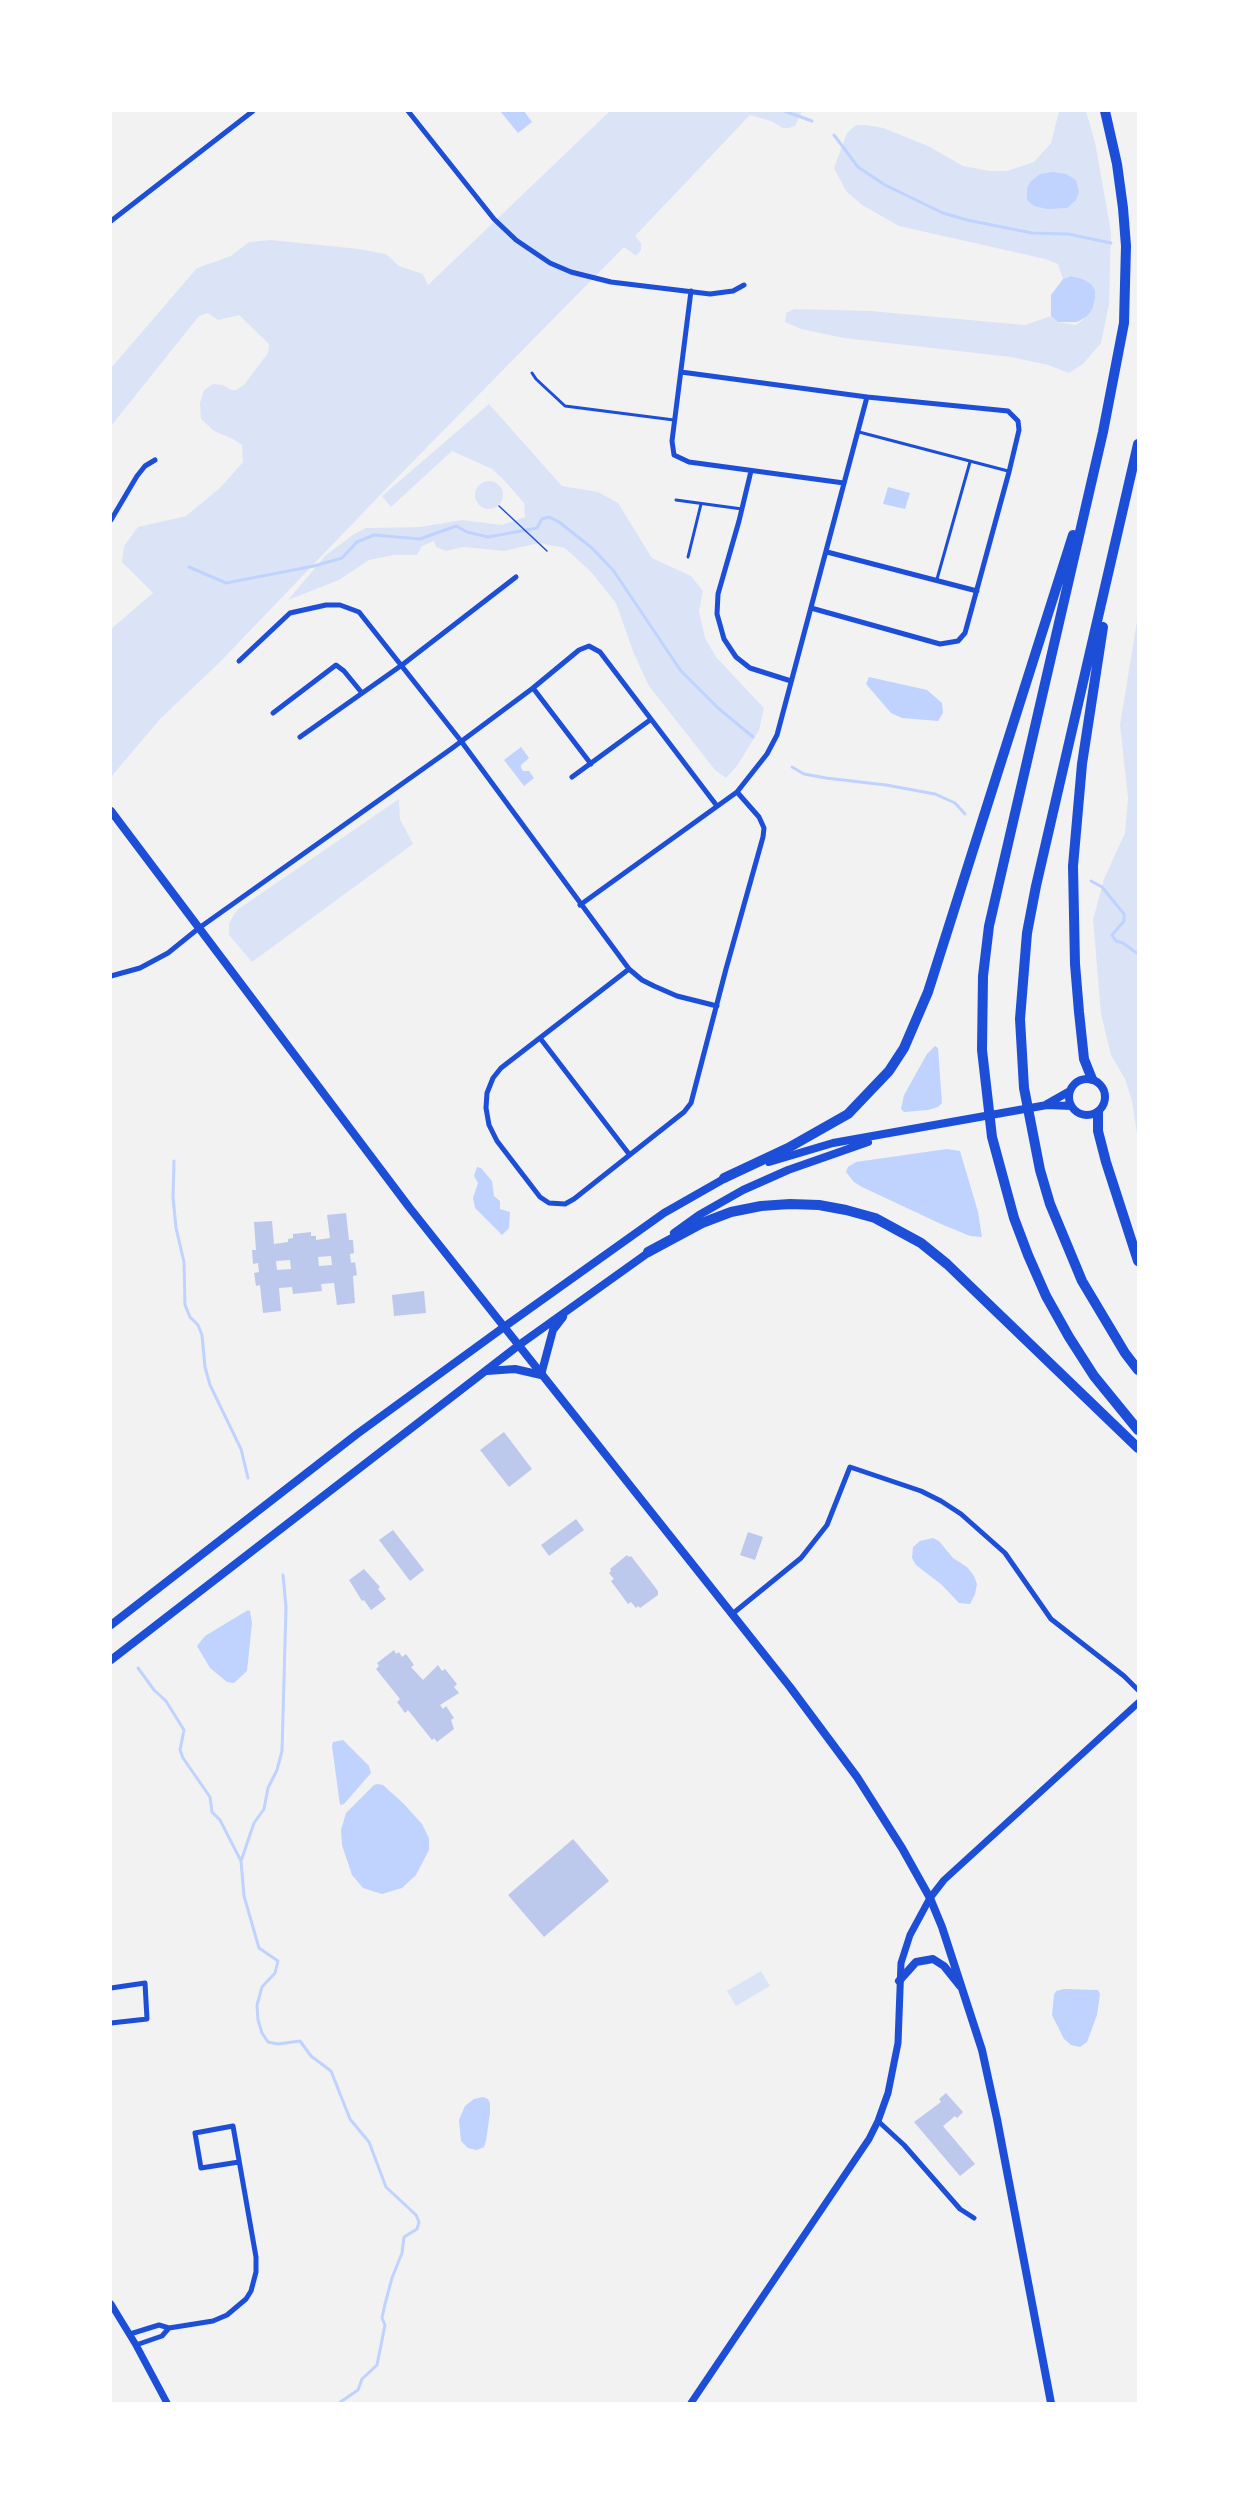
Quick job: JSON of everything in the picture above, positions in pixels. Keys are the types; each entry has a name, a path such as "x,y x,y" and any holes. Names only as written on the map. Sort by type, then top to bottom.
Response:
{"highway":[{"path":"1105,111 1117,164 1123,208 1126,284 1124,323 1094,472 988,926 981,1019 985,1094 992,1137 1014,1218 1046,1296 1094,1376 1138,1430"},
{"path":"1138,444 1027,933 1020,1019 1024,1088 1040,1170 1065,1243 1082,1281 1125,1353 1138,1370"},
{"path":"724,1179 797,1144 848,1114 889,1071 904,1048 928,992 1094,472"},
{"path":"1092,1079 1084,1059 1078,1012 1074,953 1073,866 1082,764 1117,536"},
{"path":"1098,1113 1098,1131 1106,1162 1138,1261"},
{"path":"648,1252 702,1223 731,1212 761,1206 819,1205 846,1209 874,1218 921,1243 947,1264 1138,1448"}],"main road":[{"path":"111,811 409,1207 731,1615 790,1686 857,1777 896,1838 930,1898 964,1990 982,2050 1051,2403"},
{"path":"1047,1105 1070,1091 1080,1080 1092,1079 1102,1085 1106,1097 1098,1113 1086,1116 1075,1111 1071,1106 1070,1091"},
{"path":"111,1625 357,1434 504,1327 655,1219 724,1179 785,1156 833,1143 1047,1105 1071,1106"},
{"path":"111,1660 483,1372 699,1215 743,1190 835,1152 894,1133"},
{"path":"541,1376 553,1330 568,1309"},
{"path":"483,1372 515,1369 541,1376"},
{"path":"899,1981 916,1962 933,1959 944,1966 964,1990"}],"street":[{"path":"111,221 253,111"},
{"path":"408,111 494,219 533,253 570,272 611,282 721,294 744,285"},
{"path":"691,291 674,420 672,449 674,455 680,459 751,471 844,483"},
{"path":"681,372 867,398 1008,411 1018,421 1019,430 1009,472 977,591 965,633 958,641 947,645 811,608"},
{"path":"580,905 737,792 756,771 777,735 867,398"},
{"path":"111,520 137,476 145,466 155,460"},
{"path":"751,471 718,594 719,628 729,648 742,662 765,674 791,681"},
{"path":"827,552 977,591"},
{"path":"300,737 402,665 516,577"},
{"path":"239,661 290,613 316,606 340,605 359,612 461,741 629,969 642,980 677,996 717,1006"},
{"path":"111,976 127,973 152,963 461,741 533,688 579,650 589,646 600,652 717,806"},
{"path":"273,713 336,666 344,671 362,693"},
{"path":"533,688 591,764"},
{"path":"572,777 650,720"},
{"path":"629,969 501,1068 493,1078 487,1093 486,1108 489,1125 497,1141 540,1197 557,1204 565,1204 574,1199 684,1112 691,1103 764,837 764,828 759,817 737,792"},
{"path":"540,1038 629,1155"},
{"path":"731,1615 790,1568 812,1545 834,1511 850,1467 921,1491 961,1514 1005,1553 1051,1619 1124,1676 1138,1690"},
{"path":"691,2403 869,2139 878,2121 888,2093 898,2043 899,1981 905,1946 930,1898 944,1880 1138,1704"},
{"path":"111,1988 145,1983 147,2019 111,2023"},
{"path":"878,2121 904,2145 960,2209 974,2218"},
{"path":"129,2334 159,2325 169,2328 213,2320 227,2315 246,2299 251,2291 256,2272 256,2257 239,2162 232,2126 195,2133 201,2168 239,2162"},
{"path":"111,2304 167,2403"},
{"path":"136,2345 162,2336 169,2328"}],"lane":[{"path":"532,373 565,406 674,420"},
{"path":"859,432 1009,472"},
{"path":"936,581 970,462"},
{"path":"676,500 742,509"},
{"path":"688,557 701,503"}],"path":[{"path":"499,506 547,551"}],"shaded area":[{"path":"610,111 802,111 795,126 789,128 783,128 771,121 750,115 635,236 641,243 641,250 636,256 624,247 381,494 220,662 160,719 111,777 111,629 153,593 122,562 124,546 138,527 186,516 221,487 243,462 242,445 214,431 201,419 200,403 204,390 213,384 223,385 231,390 244,385 268,353 269,344 239,315 218,320 208,313 199,316 111,426 111,368 197,268 231,256 249,242 271,240 386,254 399,266 423,274 428,285"},
{"path":"1059,111 1086,111 1095,142 1111,232 1109,304 1101,343 1083,364 1069,373 1048,365 1011,357 844,338 801,329 785,322 786,313 794,309 871,311 1025,325 1051,316 1058,322 1076,325 1086,317 1090,284 1083,279 1071,276 1063,279 1058,264 1045,259 899,226 862,205 846,191 834,168 847,133 856,125 867,125 883,128 928,146 963,166 990,171 1007,171 1034,162 1051,143"},
{"path":"489,404 562,486 598,492 618,503 652,558 691,576 703,591 699,611 705,638 716,657 764,708 759,730 737,766 726,778 715,770 649,686 634,654 616,603 591,572 565,548 539,543 504,551 463,547 446,551 436,547 434,541 422,546 417,555 394,555 369,560 339,580 288,600 326,555 366,528 420,527 462,520 502,525 525,517 524,503 492,469 452,451 391,507 382,496"},
{"path":"489,481 499,485 503,495 499,505 489,509 479,505 475,495 479,485"},
{"path":"1138,615 1138,1140 1132,1101 1125,1079 1111,1055 1101,1014 1093,920 1104,879 1125,833 1128,798 1120,725"},
{"path":"399,799 400,819 413,844 252,962 229,935 229,923 237,910"},
{"path":"761,1971 770,1986 736,2006 727,1991"}],"water":[{"path":"500,111 524,111 532,122 518,133"},
{"path":"1053,172 1066,174 1076,180 1079,192 1076,200 1067,208 1047,209 1034,206 1027,200 1027,189 1030,182 1040,174"},
{"path":"1071,276 1083,279 1095,290 1092,310 1077,322 1058,322 1051,316 1051,295 1063,279"},
{"path":"888,487 910,493 905,509 883,504"},
{"path":"869,677 927,690 942,703 943,713 938,721 902,718 891,713 866,684"},
{"path":"521,747 529,758 521,765 521,768 523,771 529,771 534,778 524,786 504,760"},
{"path":"935,1046 938,1048 942,1103 928,1110 904,1112 901,1109 904,1095 927,1054"},
{"path":"947,1149 960,1151 978,1212 982,1237 970,1236 941,1224 862,1187 854,1182 846,1172 848,1167 856,1162"},
{"path":"477,1167 481,1168 492,1181 494,1196 500,1201 500,1209 510,1212 509,1228 502,1235 475,1208 473,1198 478,1183 474,1176"},
{"path":"933,1538 939,1541 953,1558 967,1567 974,1576 977,1584 970,1604 959,1603 942,1585 916,1565 912,1558 913,1547 920,1541"},
{"path":"248,1610 252,1623 247,1671 234,1683 227,1682 210,1668 197,1646 205,1636"},
{"path":"343,1740 369,1766 371,1773 344,1804 340,1805 332,1746 333,1742"},
{"path":"374,1785 383,1785 404,1804 422,1824 429,1838 429,1850 416,1875 402,1888 382,1894 363,1888 352,1875 342,1845 341,1830 346,1813"},
{"path":"1064,1989 1098,1990 1100,1994 1097,2015 1087,2042 1080,2047 1071,2045 1064,2039 1052,2015 1054,1995 1056,1991"},
{"path":"483,2097 490,2103 490,2113 484,2147 477,2150 468,2148 461,2141 459,2120 465,2106 474,2099"}],"building":[{"path":"346,1213 349,1240 353,1240 354,1253 350,1254 351,1263 355,1262 357,1275 353,1276 355,1303 337,1305 334,1283 321,1284 322,1291 293,1294 292,1287 279,1288 281,1311 263,1313 260,1285 256,1286 254,1273 259,1272 258,1263 253,1264 252,1250 256,1250 254,1222 272,1221 274,1244 288,1242 288,1239 293,1238 293,1234 311,1232 311,1236 316,1236 316,1240 330,1238 327,1215","holes":["331,1256 332,1265 319,1266 318,1257","290,1260 291,1269 277,1270 276,1261"]},
{"path":"424,1291 426,1313 394,1316 392,1295"},
{"path":"504,1432 532,1469 509,1487 480,1450"},
{"path":"576,1519 584,1530 549,1556 541,1545"},
{"path":"393,1530 424,1570 410,1581 379,1540"},
{"path":"748,1532 763,1537 755,1560 740,1555"},
{"path":"627,1555 631,1556 658,1591 658,1595 640,1608 638,1606 636,1608 631,1602 628,1604 611,1581 614,1579 609,1573 610,1569"},
{"path":"364,1569 380,1587 378,1589 386,1599 371,1610 364,1600 362,1601 349,1580"},
{"path":"394,1650 402,1657 406,1654 414,1665 411,1667 423,1680 438,1665 442,1671 445,1669 457,1684 454,1687 459,1693 440,1705 443,1709 446,1706 454,1718 451,1720 454,1729 437,1742 434,1738 432,1740 408,1710 405,1713 397,1702 400,1699 376,1669 379,1666 377,1663"},
{"path":"573,1839 609,1881 544,1937 508,1895"},
{"path":"946,2093 963,2112 943,2126 975,2164 960,2176 914,2122 941,2102 939,2099"}],"waterway":[{"path":"784,111 812,121"},
{"path":"834,135 858,167 885,185 943,213 1032,233 1068,234 1111,243"},
{"path":"189,567 226,583 314,566 342,558 357,542 374,535 420,539 456,526 467,532 488,537 537,528 542,519 549,517 592,548 613,570 681,671 718,708 753,737"},
{"path":"792,767 804,774 935,794 955,803 965,814"},
{"path":"1091,881 1102,887 1124,914 1124,921 1112,935 1116,941 1123,943 1138,954"},
{"path":"174,1161 173,1197 176,1228 184,1262 185,1305 202,1335 205,1367 210,1385 241,1449 248,1478"},
{"path":"241,1861 254,1823 264,1809 268,1788 277,1770 282,1751 286,1607 283,1575"},
{"path":"138,1668 154,1690 166,1701 184,1730 180,1750 183,1758 210,1797 212,1812 220,1820 241,1861 244,1896 259,1948 278,1961 275,1973 262,1987 257,2005 262,2033 268,2042 278,2044 300,2041 311,2056 331,2071 350,2119 369,2142 386,2187 416,2215 419,2222 417,2229 404,2237 402,2253 392,2278 382,2318 385,2325 377,2365 362,2379 358,2390 339,2403"}]}
